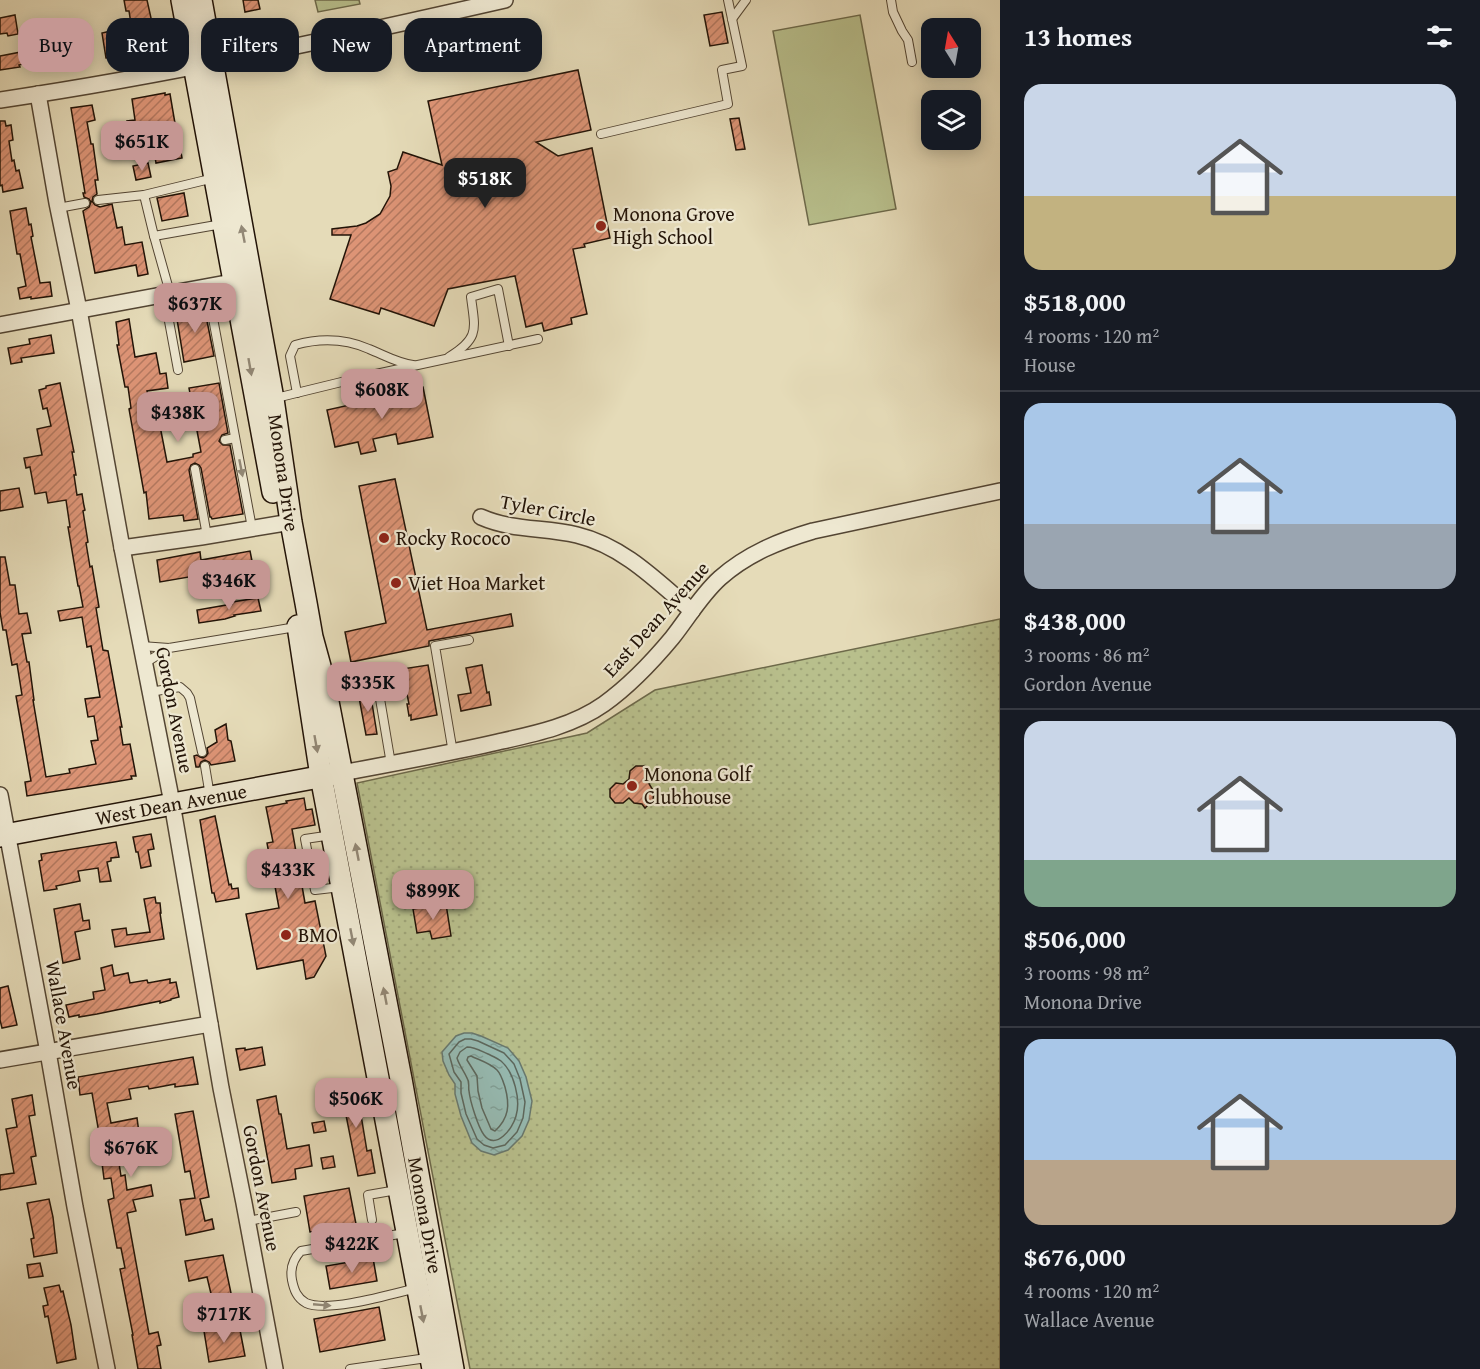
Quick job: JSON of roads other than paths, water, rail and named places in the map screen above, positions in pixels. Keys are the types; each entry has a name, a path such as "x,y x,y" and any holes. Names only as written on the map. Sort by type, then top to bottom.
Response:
{"street":[{"name":"Monona Drive","path":"183,0 201,56"},
{"name":"Monona Drive","path":"201,0 202,18"},
{"path":"299,44 505,0"},
{"path":"0,100 201,66"},
{"name":"Monona Drive","path":"205,72 215,177 224,224 243,280"},
{"name":"Monona Drive","path":"208,72 216,84 243,280 285,523 298,626 332,774 428,1286 428,1363"},
{"name":"Gordon Avenue","path":"38,94 172,804 210,1024 275,1369"},
{"path":"0,325 243,280"},
{"name":"East Dean Avenue","path":"332,774 453,753 568,723 589,714 634,680 671,639 712,586 744,559 757,552 813,531 1000,491"},
{"name":"Tyler Circle","path":"481,517 528,530 574,534 604,544 632,561 692,611"},
{"name":"Monona Drive","path":"285,523 325,684 332,774 333,835 353,885"},
{"path":"122,548 285,523"},
{"name":"West Dean Avenue","path":"3,835 332,774"},
{"name":"Wallace Avenue","path":"0,795 3,835 48,1052 75,1207 107,1369"},
{"path":"0,1060 210,1024"}],"lane":[{"path":"601,134 728,104 722,70 741,66 728,0"},
{"path":"732,19 746,0"},
{"path":"891,0 893,12 908,40 912,62"},
{"path":"98,200 144,195 215,177"},
{"path":"144,195 167,294 178,370"},
{"path":"58,208 85,203"},
{"path":"154,236 224,224"},
{"path":"207,286 252,528"},
{"path":"444,360 469,342 473,334 475,327 471,297 498,289 509,346"},
{"path":"265,400 538,339"},
{"path":"297,393 290,356 295,345 306,342 323,340 351,343 391,359 418,366"},
{"path":"225,440 236,438"},
{"path":"195,469 207,536"},
{"path":"141,645 169,648 298,626"},
{"path":"453,753 435,646 469,640"},
{"path":"145,663 169,648"},
{"path":"325,684 376,675 391,764"},
{"path":"150,692 175,687 184,690 190,698 202,752"},
{"path":"204,766 210,796"},
{"path":"372,1220 368,1195 409,1188"},
{"path":"248,1221 296,1212"},
{"path":"417,1230 302,1251 292,1264 291,1275 294,1290 300,1299 317,1306 332,1306 428,1286"},
{"path":"350,1369 428,1363"}],"water":[{"path":"464,1033 481,1036 508,1048 519,1061 532,1101 529,1120 522,1136 508,1150 494,1155 481,1151 472,1143 461,1116 455,1094 455,1084 443,1061 442,1052 456,1036"}],"place":[{"name":"Monona Grove High School","path":"601,226"},
{"name":"Rocky Rococo","path":"384,538"},
{"name":"Viet Hoa Market","path":"396,583"},
{"name":"Monona Golf Clubhouse","path":"632,786"},
{"name":"BMO","path":"286,935"}]}
